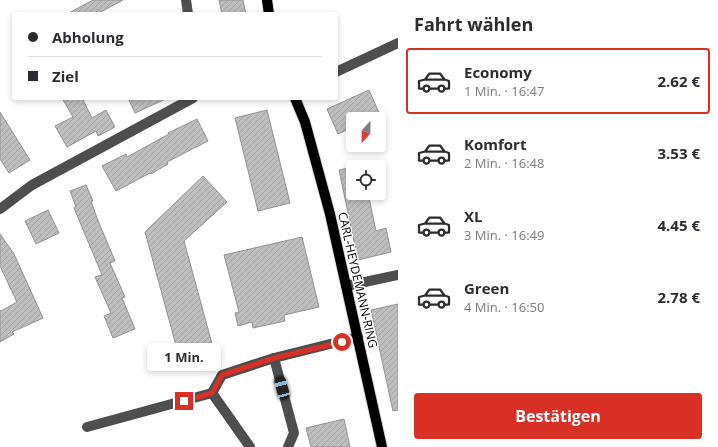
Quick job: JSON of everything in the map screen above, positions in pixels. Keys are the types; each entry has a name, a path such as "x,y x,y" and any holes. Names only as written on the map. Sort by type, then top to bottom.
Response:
{"main road":[{"path":"267,0 269,12"},
{"name":"CARL-HEYDEMANN-RING","path":"296,100 305,122 324,191 382,447"}],"street":[{"path":"186,0 188,12"},
{"path":"338,71 398,44"},
{"path":"1,206 32,185 190,100"},
{"path":"346,286 398,275"},
{"path":"88,427 212,393 222,375 274,358 358,338"},
{"path":"274,358 294,433 288,447"},
{"path":"212,393 250,447"}],"building":[{"path":"93,0 123,0 101,12 71,12"},
{"path":"219,0 243,0 246,12 222,12"},
{"path":"369,90 379,112 346,112 346,130 338,134 327,109"},
{"path":"63,100 83,100 92,118 106,110 115,127 98,136 96,131 67,147 55,126 73,117"},
{"path":"129,100 164,100 135,113"},
{"path":"267,110 290,203 258,211 235,118"},
{"path":"0,112 30,160 9,173 0,159"},
{"path":"197,119 208,141 167,162 168,164 151,174 150,173 116,191 102,166 126,154 127,157 169,134 168,133"},
{"path":"346,168 346,200 369,200 376,231 386,228 391,252 358,260 339,170"},
{"path":"203,176 227,202 184,241 214,351 180,360 145,232"},
{"path":"86,185 93,201 91,201 97,218 115,261 110,263 125,297 122,298 135,329 113,338 104,316 111,313 95,277 102,275 74,208 76,207 70,191"},
{"path":"48,210 59,233 36,244 25,221"},
{"path":"0,234 14,254 43,318 12,332 14,334 0,342 0,310 1,311 17,302 0,266"},
{"path":"302,237 319,307 284,315 285,321 253,328 252,322 238,326 235,313 239,312 224,255"},
{"path":"398,304 398,410 393,411 371,310"},
{"path":"344,419 350,447 311,447 306,428"}],"route":[{"path":"184,401 212,393 222,375 274,358 342,342"}]}
